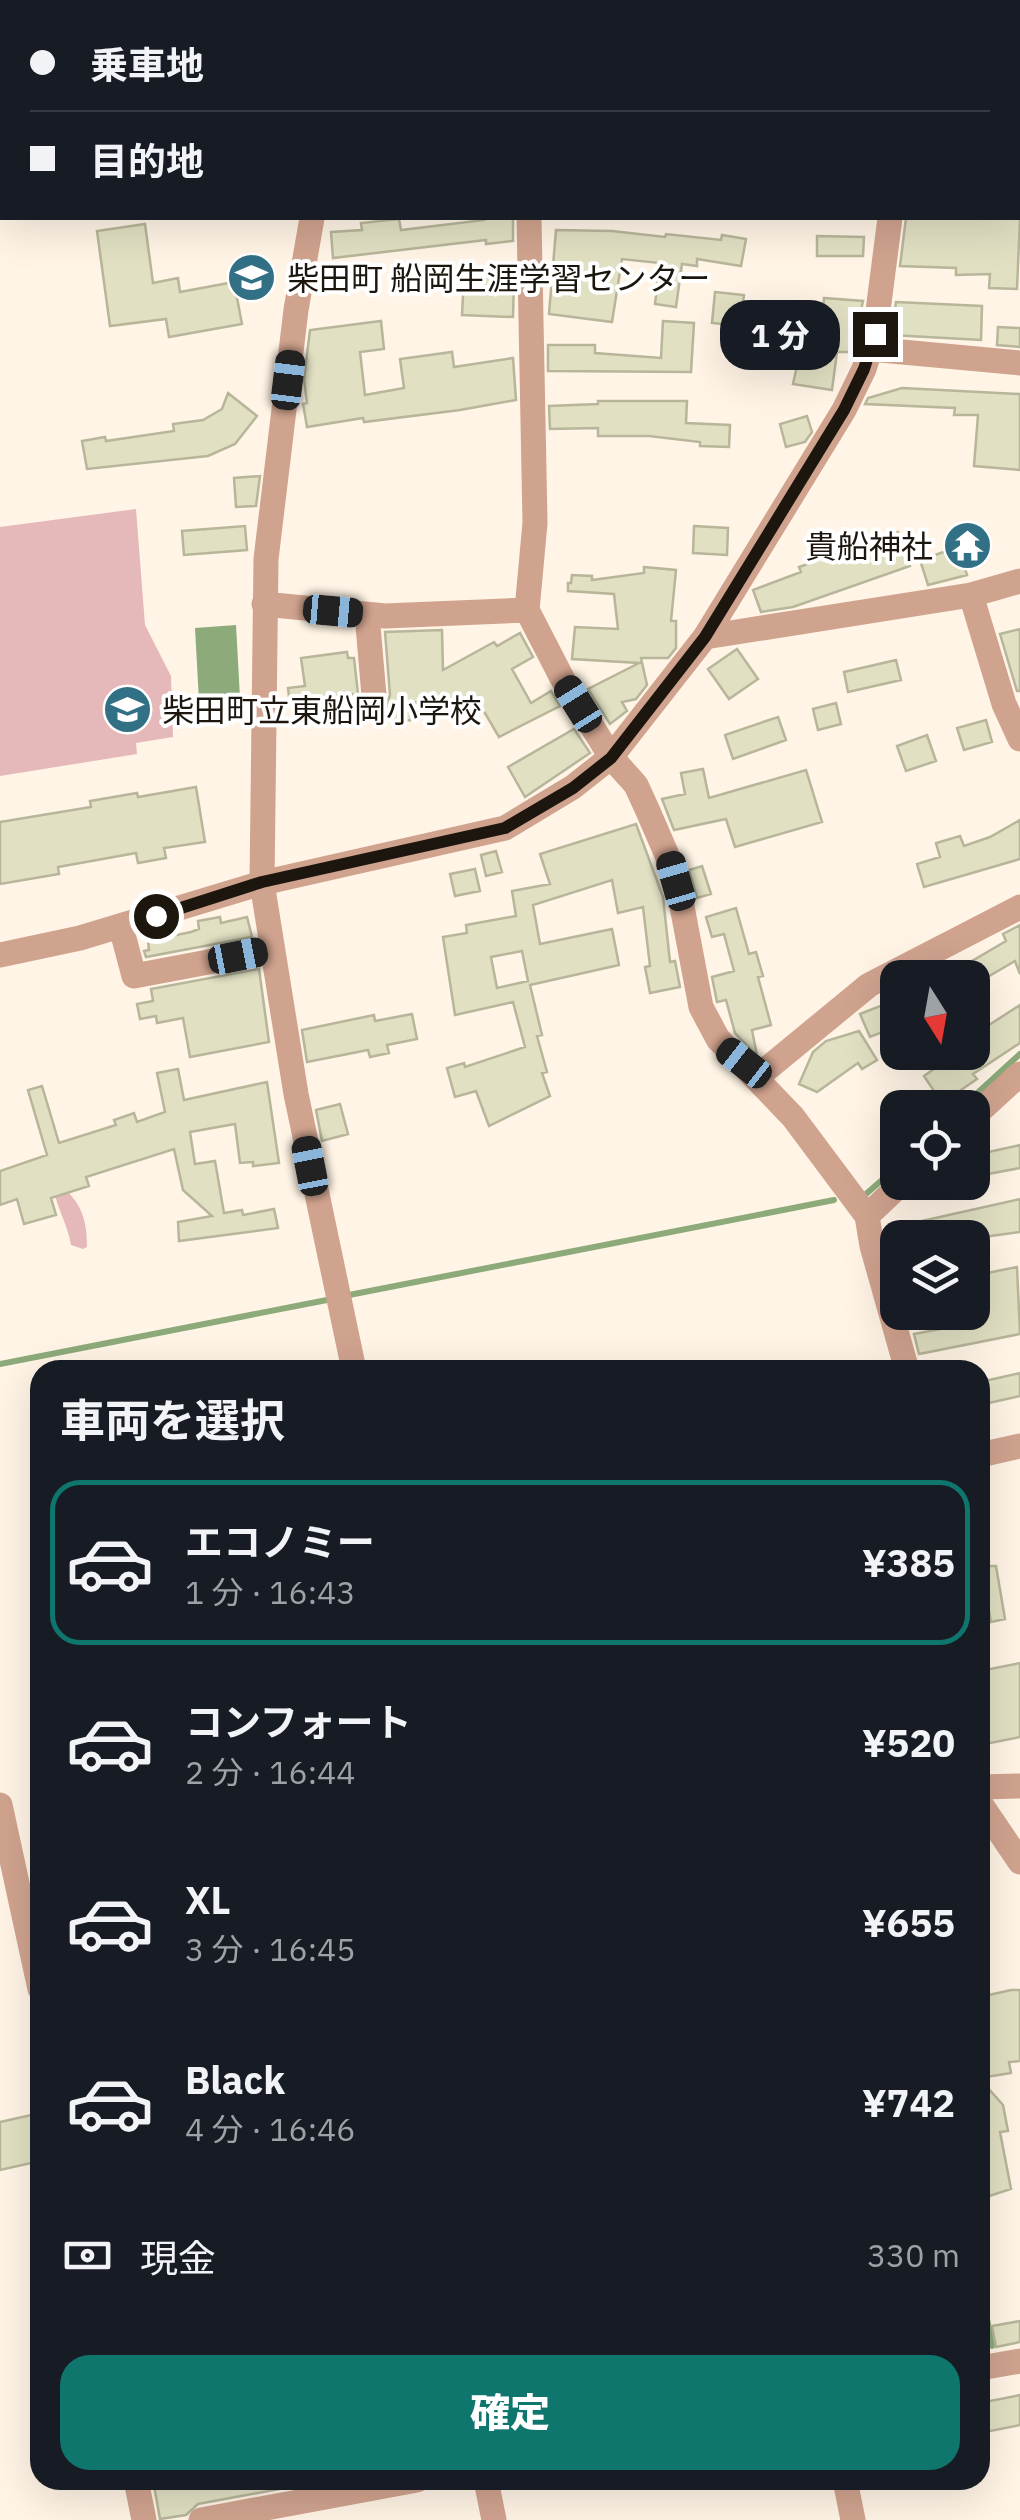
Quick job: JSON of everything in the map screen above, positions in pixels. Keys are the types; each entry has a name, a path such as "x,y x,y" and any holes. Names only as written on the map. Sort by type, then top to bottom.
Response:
{"street":[{"path":"312,220 294,327 266,559 262,882 296,1094 352,1360"},
{"path":"529,220 535,523 526,610 611,758 636,785 670,862 685,917 701,1008 718,1040 794,1116 867,1216 904,1360"},
{"path":"0,954 121,927 262,882 505,828 573,788 611,758 705,637 844,410 870,349 881,302 890,220"},
{"path":"870,349 1020,364"},
{"path":"705,637 971,595 1020,581"},
{"path":"971,595 1004,704 1020,740"},
{"path":"264,604 409,616 526,610"},
{"path":"367,614 374,696"},
{"path":"758,1077 868,985 1020,906"},
{"path":"121,927 134,976 272,950"},
{"path":"990,1102 1020,1074"},
{"path":"867,1216 884,1200"},
{"path":"990,1454 1020,1446"},
{"path":"990,1787 1020,1786"},
{"path":"0,1805 30,1943"},
{"path":"990,1818 1020,1862"},
{"path":"990,2366 1020,2361"},
{"path":"138,2490 144,2520"},
{"path":"201,2520 363,2490"},
{"path":"488,2490 494,2520"},
{"path":"846,2490 852,2520"}],"shaded area":[{"path":"136,509 145,625 171,676 173,737 136,743 137,754 0,776 0,527"},
{"path":"236,625 240,698 199,701 195,628"},
{"path":"62,1187 82,1213 87,1238 87,1247 83,1249 71,1245 54,1191"}],"building":[{"path":"390,220 399,220 401,230 513,220 513,241 486,244 486,240 333,258 331,232 362,230 361,223"},
{"path":"906,220 1020,220 1017,289 989,288 990,274 956,275 956,268 900,266"},
{"path":"145,224 153,283 178,278 180,292 234,282 242,324 169,337 166,319 110,326 97,231"},
{"path":"556,230 746,239 741,266 697,259 697,266 682,264 676,307 655,304 660,263 622,259 612,322 549,314"},
{"path":"817,236 864,237 863,256 817,256"},
{"path":"464,276 514,279 513,317 462,315"},
{"path":"715,292 744,295 743,301 779,303 778,330 712,323"},
{"path":"824,298 863,301 852,352 837,352 832,390 793,384 799,357 820,361"},
{"path":"896,302 982,306 981,340 891,335"},
{"path":"381,321 384,349 360,352 365,395 404,388 400,359 452,352 454,367 513,358 516,400 307,427 303,404 307,403 304,379 310,330"},
{"path":"663,321 694,323 691,372 548,371 548,345 595,345 595,353 661,358"},
{"path":"998,327 1020,328 1020,347 997,345"},
{"path":"902,388 1020,394 1020,470 974,466 978,415 954,415 955,408 865,404 868,398"},
{"path":"228,393 257,416 235,444 208,456 87,469 82,441 174,431 173,424 203,420 222,409"},
{"path":"598,401 687,401 686,423 730,425 729,447 649,436 598,436 598,428 550,429 549,406"},
{"path":"807,416 812,432 805,442 786,447 780,424"},
{"path":"260,476 256,506 236,507 234,478"},
{"path":"245,526 247,550 184,555 182,531"},
{"path":"694,526 728,528 727,555 693,553"},
{"path":"898,532 910,566 793,607 761,612 753,590 801,572 799,567"},
{"path":"958,547 967,575 928,585 920,560"},
{"path":"644,567 676,570 671,621 676,621 676,648 668,658 641,658 647,685 636,699 622,702 627,711 610,724 588,689 639,663 572,659 575,627 618,629 614,594 568,591 568,583 572,575 592,576 592,580 644,573"},
{"path":"1020,629 1020,691 1017,691 1000,634"},
{"path":"442,630 443,670 494,642 497,646 520,633 533,657 512,669 531,703 551,691 560,706 499,737 475,696 459,703 411,703 413,720 391,721 386,706 390,695 385,632"},
{"path":"737,649 758,679 729,699 708,669"},
{"path":"347,652 348,658 354,658 358,694 312,697 313,702 290,705 288,688 305,686 301,658"},
{"path":"896,660 901,680 848,692 844,672"},
{"path":"836,703 841,724 818,730 813,709"},
{"path":"778,717 786,740 733,759 725,735"},
{"path":"986,720 992,742 964,750 957,728"},
{"path":"574,729 590,753 525,797 508,767"},
{"path":"927,735 936,761 906,771 897,746"},
{"path":"703,769 709,798 806,770 822,822 735,847 726,819 674,830 662,799 685,794 681,773"},
{"path":"196,787 205,842 164,848 166,858 138,863 136,853 58,867 59,874 0,884 0,822 91,807 90,801"},
{"path":"1020,820 1020,859 924,887 917,864 940,857 936,843 960,836 964,846"},
{"path":"636,824 663,897 670,962 675,961 680,987 650,993 643,907 618,913 612,880 533,905 540,944 612,929 619,965 530,985 542,1035 537,1036 547,1072 542,1073 550,1096 489,1126 476,1091 455,1097 447,1068 464,1063 465,1067 525,1047 513,1002 455,1015 443,937 467,933 466,925 516,916 512,891 550,884 540,854","holes":["522,951 528,981 497,988 491,957"]},
{"path":"496,851 502,872 486,876 481,855"},
{"path":"702,866 711,894 697,898 689,870"},
{"path":"475,869 480,891 455,896 450,874"},
{"path":"736,908 749,954 756,952 763,976 758,977 771,1025 752,1030 757,1056 735,1033 726,1000 717,1002 712,977 734,971 724,934 712,937 706,917"},
{"path":"220,917 221,923 247,917 252,937 146,957 148,941 191,932 199,929 198,921"},
{"path":"1020,925 1020,974 1015,961 990,976 990,960 974,960 1006,941 1003,934"},
{"path":"259,969 269,1042 190,1057 183,1018 157,1023 156,1016 140,1019 137,1004 153,1001 151,989"},
{"path":"1020,1005 1020,1043 990,1063 990,1024"},
{"path":"880,1006 880,1033 870,1037 860,1014"},
{"path":"412,1014 417,1039 387,1045 389,1053 370,1057 368,1050 307,1062 302,1030 374,1015 375,1021"},
{"path":"859,1031 877,1060 862,1069 858,1063 817,1092 799,1084 813,1052 826,1041"},
{"path":"178,1069 184,1100 267,1082 279,1163 240,1163 235,1124 190,1132 195,1164 215,1161 224,1213 242,1210 243,1215 274,1209 278,1228 179,1241 178,1222 212,1216 183,1190 174,1149 86,1177 89,1186 51,1198 56,1215 24,1224 17,1199 0,1205 0,1171 47,1155 28,1090 42,1086 59,1143 116,1125 114,1120 134,1113 137,1122 165,1112 157,1073"},
{"path":"932,1070 979,1070 973,1074 977,1079 961,1090 933,1090 924,1076"},
{"path":"340,1104 348,1134 322,1141 316,1110"},
{"path":"1020,1145 1020,1168 990,1174 990,1152"},
{"path":"1020,1199 1020,1232 990,1236 990,1220 926,1220"},
{"path":"1017,1267 1020,1334 919,1354 914,1334 990,1330 990,1272"},
{"path":"1020,1373 1020,1396 990,1403 990,1380"},
{"path":"990,1566 996,1566 1005,1619 991,1622"},
{"path":"1020,1663 1020,1737 990,1743 990,1669"},
{"path":"1020,1990 1020,2061 1009,2062 1011,2073 990,2076 990,1995"},
{"path":"990,2090 1003,2105 1008,2131 1000,2132 1011,2189 990,2196"},
{"path":"30,2115 30,2163 0,2170 0,2122"},
{"path":"1020,2321 1020,2342 996,2347 992,2326"},
{"path":"1020,2395 1020,2425 990,2431 990,2401"},
{"path":"155,2490 274,2490 198,2504 186,2515 160,2519"}],"waterway":[{"path":"981,1090 1020,1054"},
{"path":"866,1194 880,1182"},
{"path":"344,1296 834,1200"},
{"path":"0,1364 332,1299"},
{"path":"990,2335 992,2346"}],"place":[{"name":"柴田町 船岡生涯学習センター","path":"252,278"},
{"name":"貴船神社","path":"968,546"},
{"name":"柴田町立東船岡小学校","path":"127,710"}],"route":[{"path":"156,916 262,882 505,828 573,788 611,758 705,637 844,410 864,369 875,334"}]}
